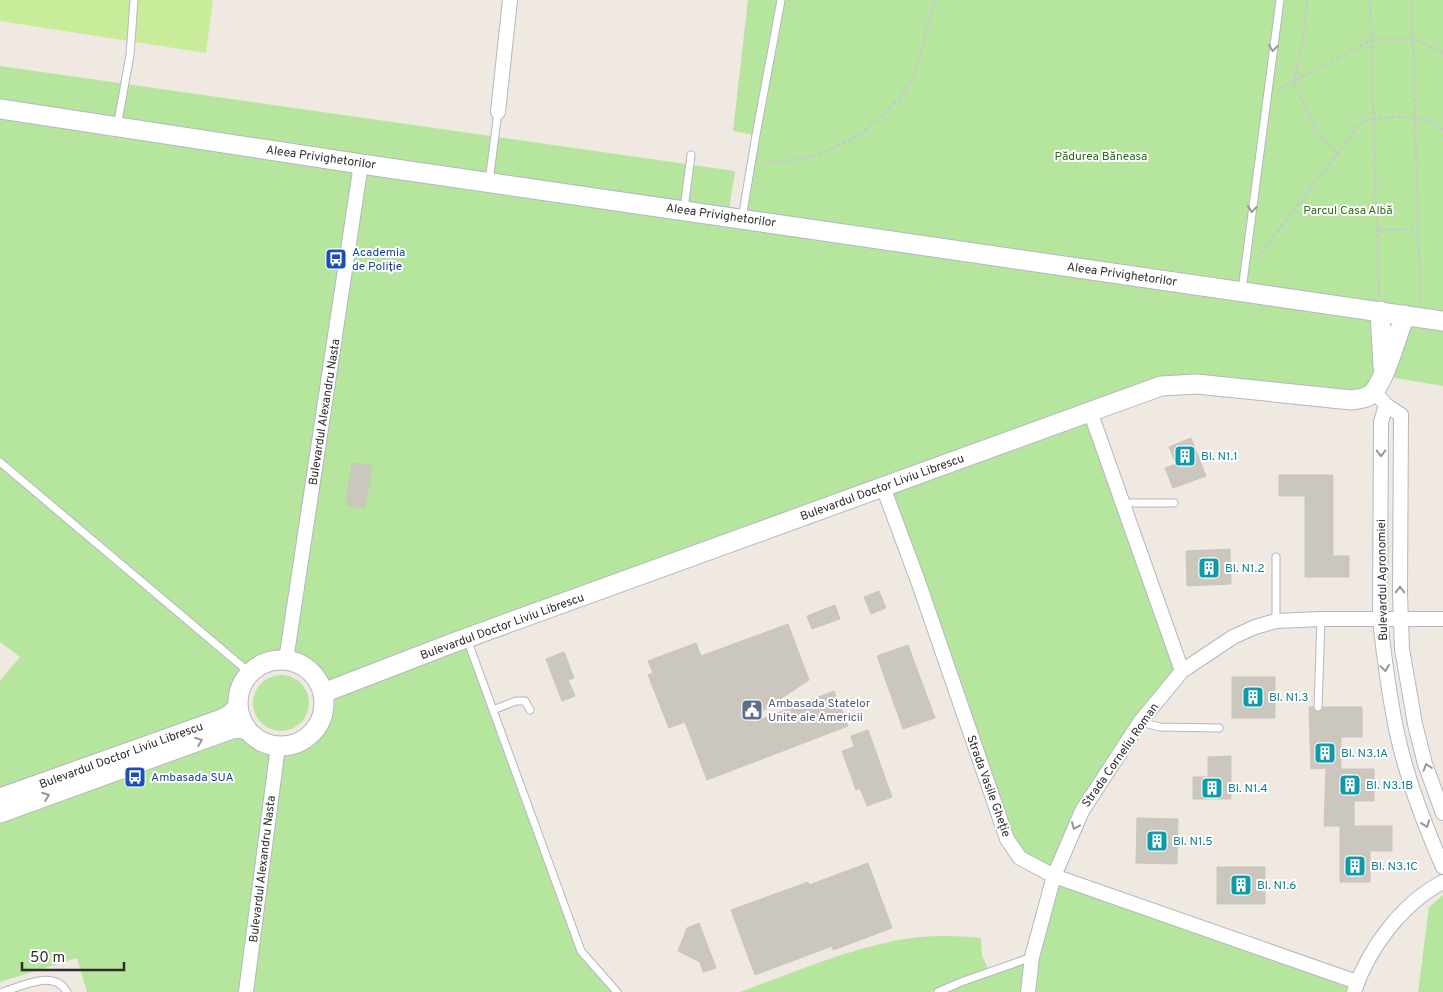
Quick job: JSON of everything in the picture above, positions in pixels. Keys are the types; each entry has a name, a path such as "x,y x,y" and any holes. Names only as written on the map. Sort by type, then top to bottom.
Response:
{"street":[{"path":"498,112 510,0"},
{"name":"Aleea Privighetorilor","path":"0,109 361,164 684,210 1243,283 1380,311 1443,321"},
{"name":"Bulevardul Alexandru Nasta","path":"286,660 361,164"},
{"path":"1380,311 1381,391"},
{"path":"1381,391 1413,316"},
{"name":"Bulevardul Doctor Liviu Librescu","path":"323,693 467,638 1161,386 1197,384 1351,400 1363,398 1381,391"},
{"name":"Bulevardul Agronomiei","path":"1381,391 1380,619 1387,679 1397,734 1408,773 1443,867"},
{"name":"Bulevardul Agronomiei","path":"1381,391 1401,415 1400,619 1404,669 1425,764 1443,813"},
{"path":"1090,411 1182,671"},
{"name":"Strada Vasile Gheție","path":"883,487 918,581 1007,839 1020,858 1054,876 1355,987"},
{"name":"Strada Corneliu Roman","path":"1028,992 1032,956 1054,876 1082,811 1140,722 1182,671 1233,637 1255,627 1276,621 1443,619"},
{"path":"286,660 303,666 314,675 323,693 324,706 322,717 315,730 306,739 294,744 278,746 263,743 247,730 242,721 238,706 239,691 250,673 264,663 286,660"},
{"name":"Bulevardul Doctor Liviu Librescu","path":"0,798 222,719 231,714 238,706"},
{"name":"Bulevardul Doctor Liviu Librescu","path":"0,813 229,730 238,728 247,730"},
{"name":"Bulevardul Alexandru Nasta","path":"246,992 278,746"},
{"path":"1355,987 1374,947 1390,927 1416,901 1443,882"}],"lane":[{"path":"117,127 130,55 134,0"},
{"path":"742,218 781,0"},
{"path":"1243,283 1280,0"},
{"path":"489,181 498,112"},
{"path":"684,210 691,155"},
{"path":"0,462 250,673"},
{"path":"1123,503 1174,503"},
{"path":"1276,557 1276,621"},
{"path":"1318,707 1321,619"},
{"path":"467,638 581,951 617,992"},
{"path":"493,710 516,701 525,701 530,710"},
{"path":"1140,722 1160,727 1218,728"},
{"path":"938,992 1032,956"},
{"path":"3,992 41,980 50,980 59,983 67,992"}],"path":[{"path":"752,163 813,157 859,136 902,96 915,73 936,0"},
{"path":"1307,0 1304,41 1294,81 1316,130 1338,153"},
{"path":"1370,0 1380,311"},
{"path":"1412,0 1418,229 1413,316"},
{"path":"1267,96 1371,40 1413,39 1443,52"},
{"path":"1243,283 1358,125 1365,120 1373,119 1415,118 1433,122 1443,130"},
{"path":"1377,230 1418,229"}],"green space":[{"path":"0,0 213,0 206,53 0,21"},
{"path":"748,0 1443,0 1443,386 1383,376 1370,396 1197,384 1090,411 1182,671 1109,768 1054,876 1020,858 883,487 467,639 581,951 617,992 87,992 77,958 0,982 0,681 20,657 0,642 0,66 735,171 728,216 742,218 755,135 733,131","holes":["286,660 306,669 318,682 323,697 323,713 317,728 305,739 290,745 266,743 252,735 240,718 237,702 241,686 250,672 264,663"]},
{"path":"281,675 292,677 301,683 307,692 309,703 307,714 301,723 292,729 281,731 270,729 261,723 255,714 253,703 255,692 261,683 270,677"},
{"path":"1054,876 1357,982 1354,992 740,992 854,951 893,941 914,938 948,936 981,938 982,956 990,972 1032,956"},
{"path":"1443,895 1443,992 1418,992 1429,907"}],"building":[{"name":"Bl. N1.1","path":"1191,438 1206,476 1173,488 1165,468 1176,464 1169,447"},
{"path":"352,463 372,466 365,508 346,505"},
{"path":"1279,475 1333,475 1333,556 1349,556 1349,577 1305,577 1305,496 1279,496"},
{"name":"Bl. N1.2","path":"1230,549 1231,584 1187,586 1186,551"},
{"path":"879,591 886,608 871,614 864,597"},
{"path":"835,605 840,619 812,629 807,616"},
{"name":"Ambasada Statelor Unite ale Americii","path":"788,624 809,680 752,718 754,722 834,691 848,726 707,780 685,722 669,728 648,675 653,673 648,661 696,643 701,656"},
{"path":"908,645 935,718 903,729 877,656"},
{"path":"564,652 574,678 568,680 575,696 562,701 546,659"},
{"name":"Bl. N1.3","path":"1232,677 1275,677 1275,718 1232,718"},
{"path":"1309,707 1313,707 1318,712 1323,707 1362,707 1362,737 1341,737 1341,769 1374,769 1374,801 1354,801 1354,826 1392,826 1392,851 1370,851 1370,882 1340,882 1340,826 1324,826 1326,768 1311,769"},
{"path":"868,730 892,797 867,806 860,788 856,790 842,751 854,747 851,736"},
{"name":"Bl. N1.4","path":"1231,756 1231,799 1193,799 1193,777 1208,777 1208,757"},
{"name":"Bl. N1.5","path":"1137,818 1178,819 1177,864 1136,863"},
{"path":"868,863 892,928 833,950 832,946 755,975 731,910 808,882 809,885"},
{"name":"Bl. N1.6","path":"1217,867 1265,867 1265,904 1217,904"},
{"path":"699,923 716,968 703,972 700,962 678,951 687,928"}],"place":[{"name":"Academia de Poliție","path":"336,259"},
{"name":"Bl. N1.1","path":"1185,456"},
{"name":"Bl. N1.2","path":"1209,568"},
{"name":"Bl. N1.3","path":"1253,697"},
{"name":"Ambasada Statelor Unite ale Americii","path":"752,710"},
{"name":"Bl. N3.1A","path":"1325,753"},
{"name":"Ambasada SUA","path":"135,777"},
{"name":"Bl. N3.1B","path":"1350,785"},
{"name":"Bl. N1.4","path":"1212,788"},
{"name":"Bl. N1.5","path":"1157,841"},
{"name":"Bl. N3.1C","path":"1355,866"},
{"name":"Bl. N1.6","path":"1241,885"}],"park label":[{"name":"Pădurea Băneasa","path":"1101,156"},
{"name":"Parcul Casa Albă","path":"1348,210"}]}
